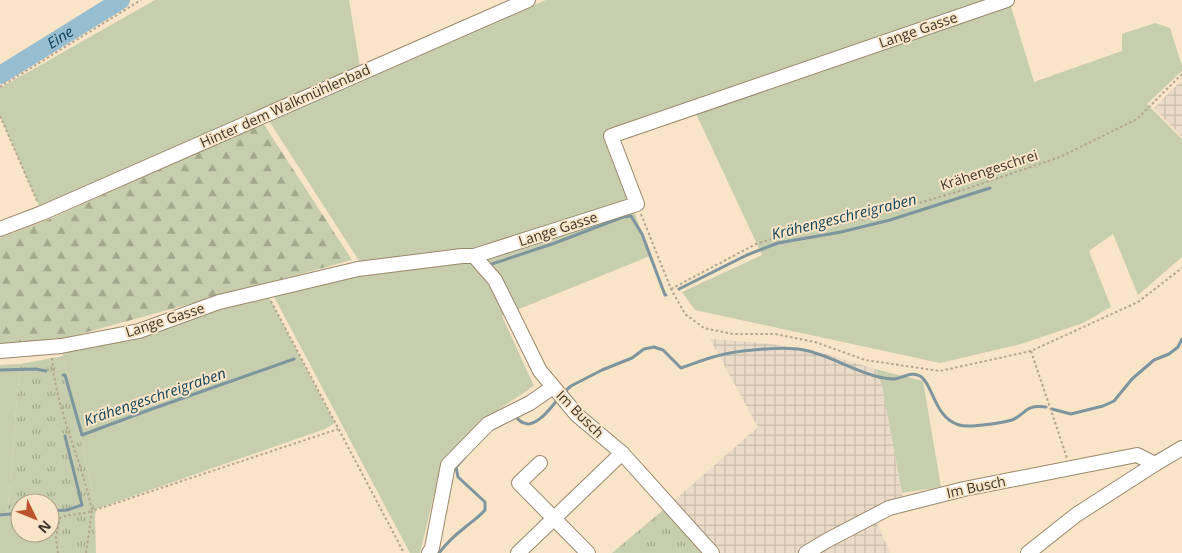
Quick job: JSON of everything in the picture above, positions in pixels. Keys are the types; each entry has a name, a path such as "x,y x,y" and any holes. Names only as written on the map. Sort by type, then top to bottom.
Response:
{"street":[{"name":"Hinter dem Walkmühlenbad","path":"0,229 42,213 528,0"},
{"name":"Lange Gasse","path":"0,352 51,347 139,331 219,302 358,269 474,256 636,204 611,136 1007,0"},
{"name":"Im Busch","path":"474,256 495,280 540,371 577,415 622,453 712,553"},
{"path":"429,553 432,548 448,465 488,424 557,392"},
{"path":"1028,553 1076,515 1182,448"},
{"path":"518,553 622,453"},
{"name":"Im Busch","path":"806,553 826,540 889,508 964,489 1137,454 1155,464"},
{"path":"540,463 519,483 588,553"}],"path":[{"path":"0,87 140,0"},
{"name":"Krähengeschrei","path":"671,289 756,244 793,232 864,219 963,190 1060,157 1137,119 1182,74"},
{"path":"0,116 42,213"},
{"path":"636,204 671,289 685,314 704,328 733,334 775,334 815,342 865,360 940,371 1030,351 1138,302 1182,268"},
{"path":"265,290 404,553"},
{"path":"51,347 53,374 63,413 87,486 92,511 86,553"},
{"path":"1030,351 1070,469"},
{"path":"58,553 56,537 60,518 70,514 81,515 338,429"}],"shaded area":[{"path":"1182,80 1182,137 1154,108"},
{"path":"710,339 772,344 826,354 875,369 882,385 904,505 871,518 877,523 890,553 705,553 669,505 758,427"}],"green space":[{"path":"155,0 349,0 361,73 42,213 0,116 0,88"},
{"path":"546,0 1009,0 1034,82 1122,51 1122,34 1155,23 1170,28 1182,71 1147,104 1182,139 1182,257 1138,295 1113,234 1089,251 1111,307 1083,323 1021,344 940,363 695,310 682,292 762,255 692,105 607,135 650,256 502,316 534,386 486,418 441,466 420,553 410,553 272,293 365,270 269,121"},
{"path":"263,123 352,260 54,341 0,345 0,238 45,221"},
{"path":"265,290 335,423 325,429 96,509 61,346"},
{"path":"63,356 96,509 96,553 59,553 62,526 60,526 60,493 10,493 10,518 7,518 20,364"},
{"path":"20,364 7,518 10,518 10,543 60,543 60,525 62,525 59,553 0,553 0,365"},
{"path":"875,369 923,381 941,487 902,493 882,385"},
{"path":"669,505 705,553 612,553"}],"waterway":[{"name":"Eine","path":"0,75 121,0"},
{"name":"Krähengeschreigraben","path":"679,289 747,255 778,243 841,232 890,220 990,188"},
{"name":"Krähengeschreigraben","path":"492,264 555,243 623,217 631,216 642,234 666,295"},
{"path":"1052,409 1071,414 1103,406 1114,401 1132,379 1154,360 1169,354 1178,347 1182,339"},
{"path":"563,393 571,386 602,370 632,358 644,349 654,347 663,350 681,368 725,354 786,348 814,352 882,378 894,379 913,374 920,376 928,386 944,415 951,421 963,426 977,426 1012,420 1030,408 1046,407"},
{"name":"Krähengeschreigraben","path":"63,375 65,375 82,435 294,359"},
{"name":"Krähengeschreigraben","path":"0,370 36,369 46,371"},
{"path":"514,415 523,422 534,423 559,398"},
{"path":"60,510 82,505 65,436"},
{"path":"439,553 453,537 485,510 485,502 458,477 456,467 464,458"},
{"path":"0,515 10,514"}]}
